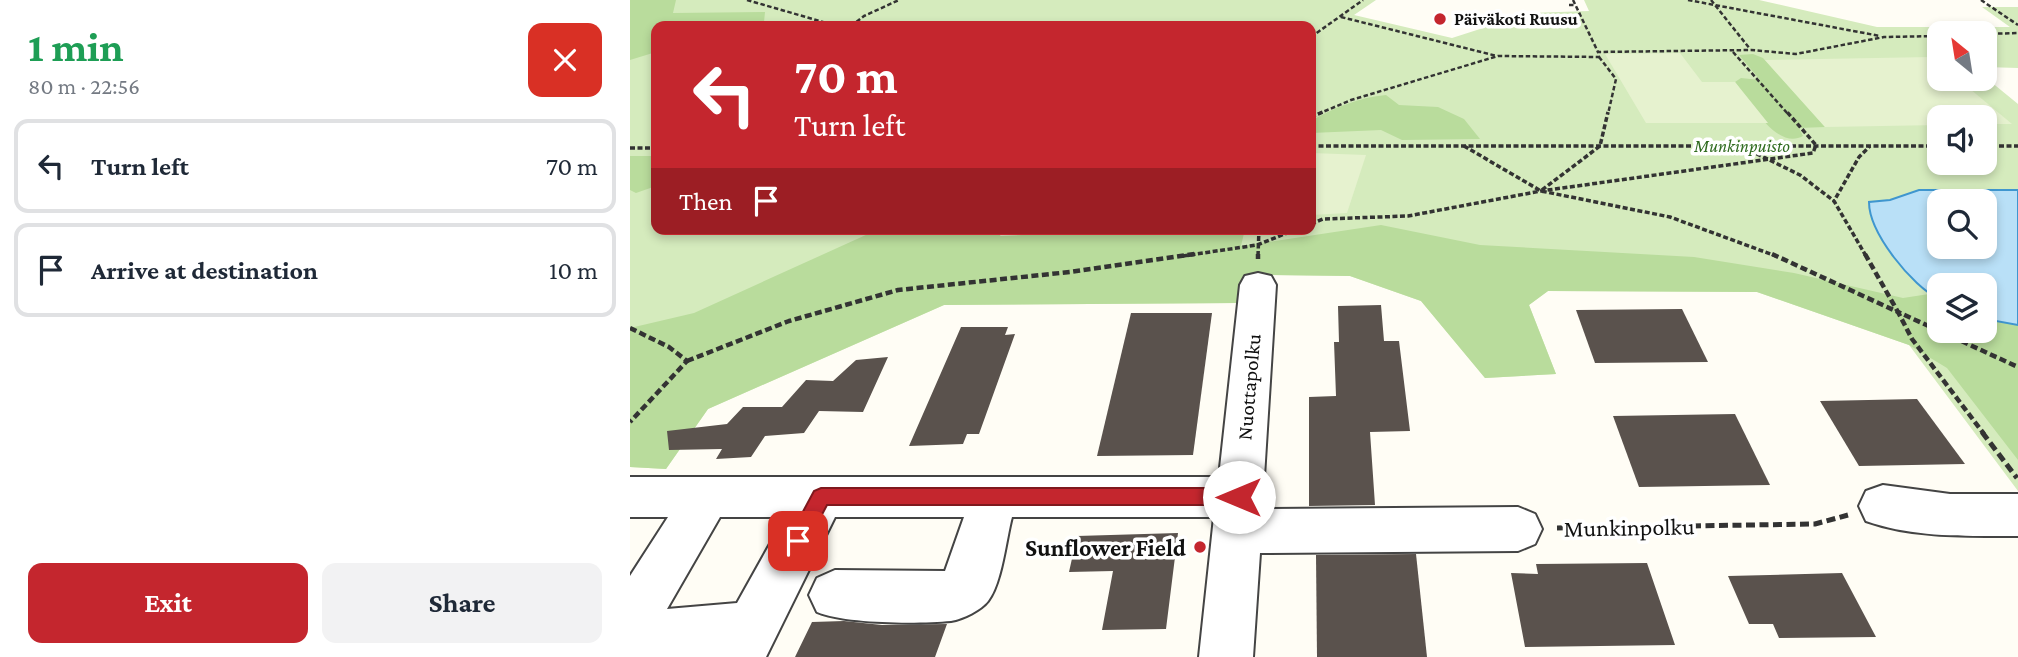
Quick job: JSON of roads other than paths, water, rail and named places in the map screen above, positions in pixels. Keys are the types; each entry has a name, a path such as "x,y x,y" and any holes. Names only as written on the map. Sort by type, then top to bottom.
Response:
{"street":[{"name":"Nuottapolku","path":"1226,657 1258,285"},
{"path":"630,497 993,497 1518,529"},
{"path":"630,623 707,497"},
{"path":"630,639 745,642 821,497"},
{"path":"835,595 953,596 962,591 970,584 993,497"},
{"path":"1883,506 1950,515 2018,515"}],"water":[{"path":"1927,190 1927,259 1997,259 1997,190 2018,190 2018,325 1997,321 1997,273 1927,273 1927,291 1917,283 1884,243 1871,215 1869,202 1890,200"}],"place":[{"name":"Päiväkoti Ruusu","path":"1440,19"},
{"name":"Sunflower Field","path":"1200,547"}],"park label":[{"name":"Munkinpuisto","path":"1742,146"}]}
